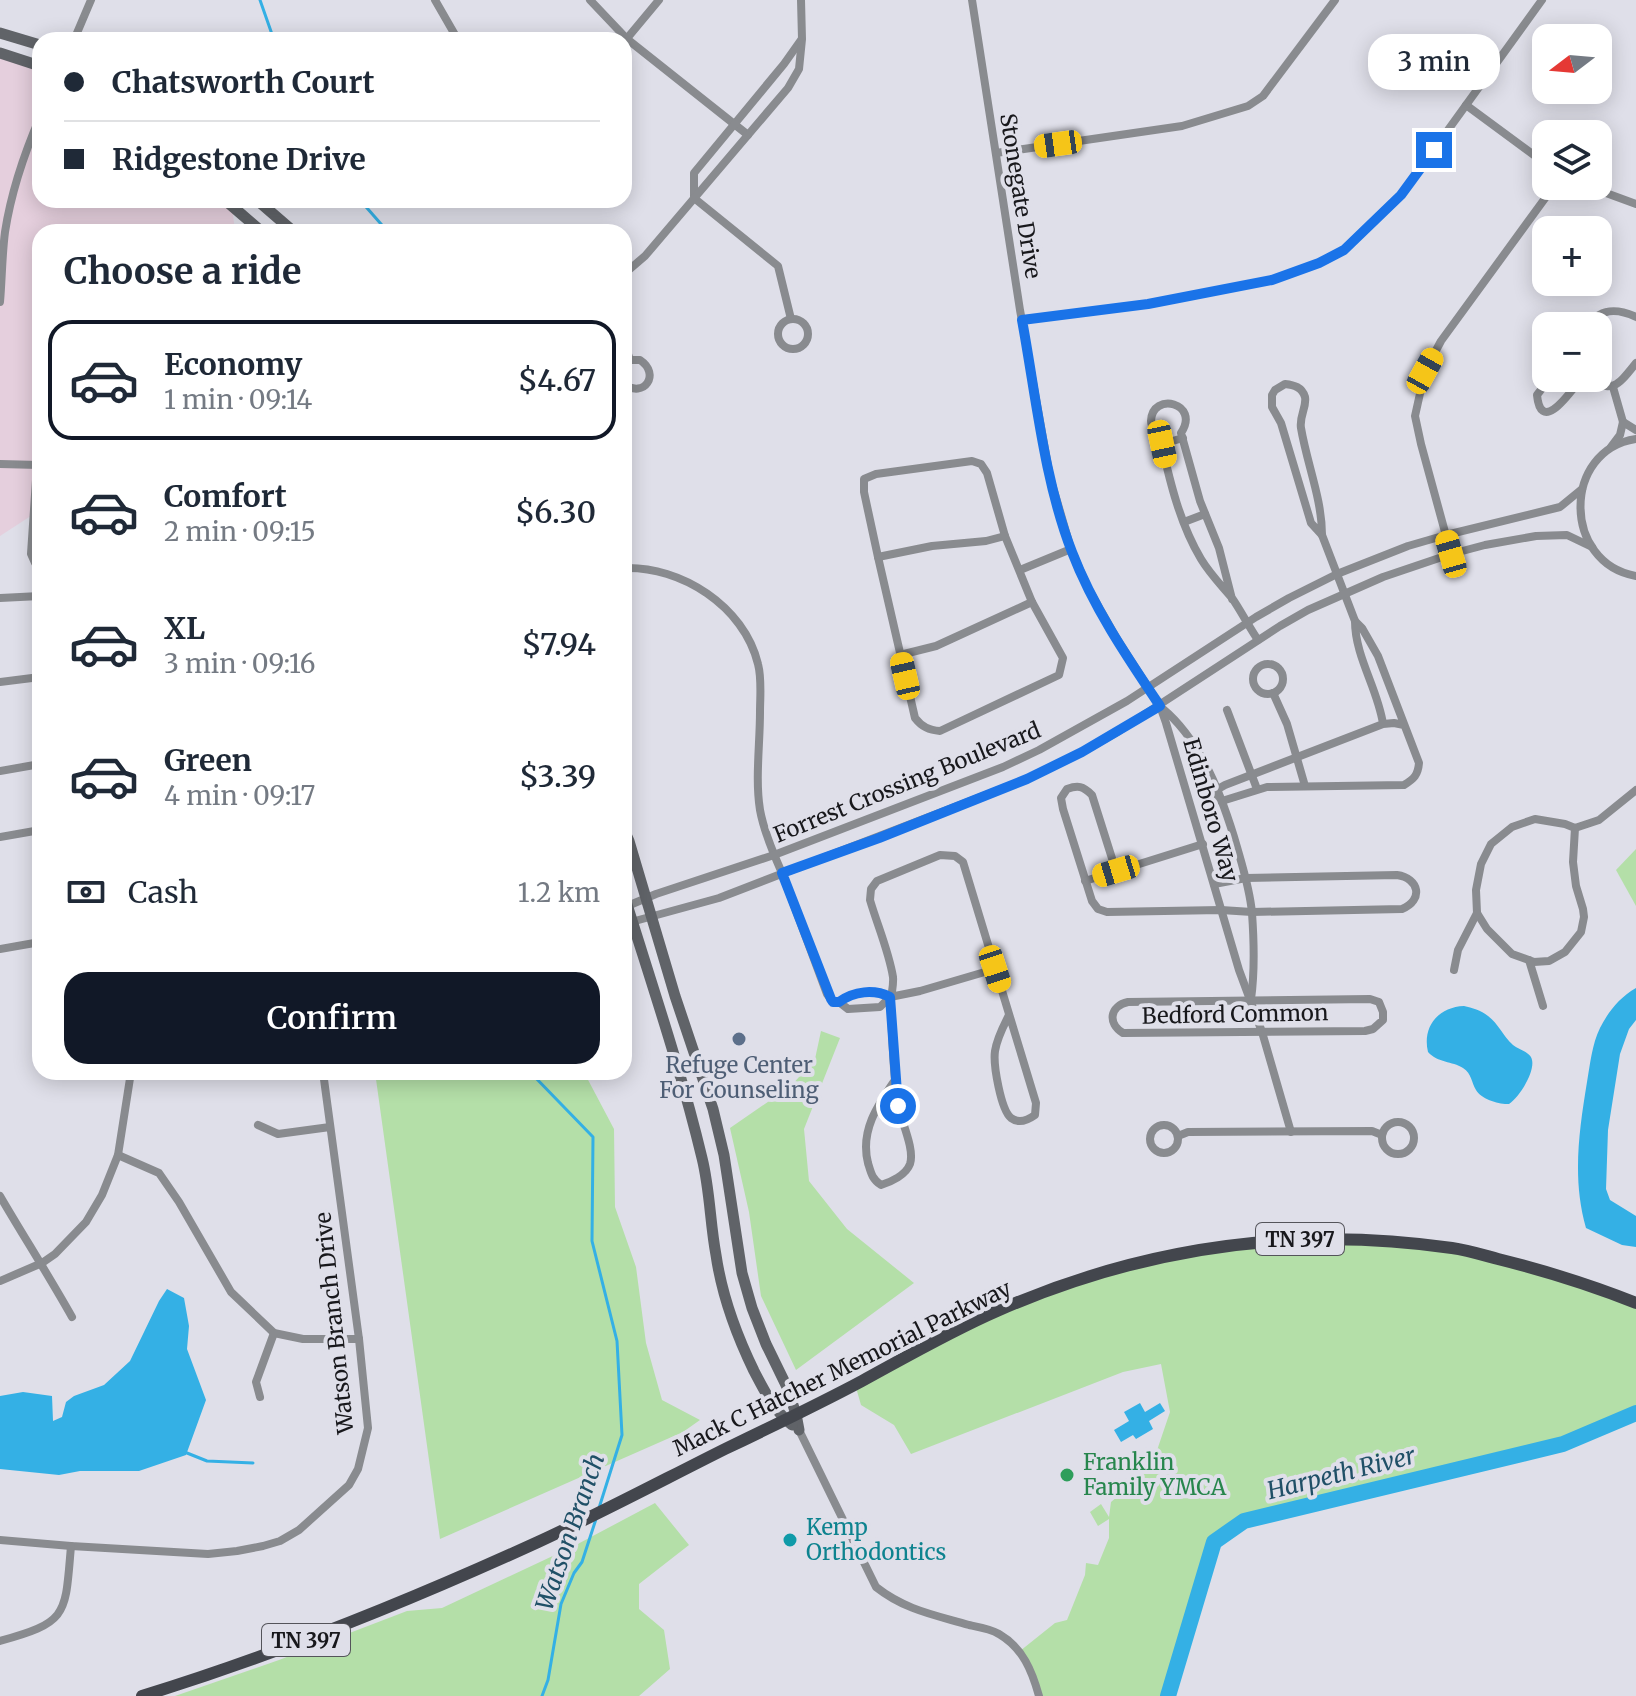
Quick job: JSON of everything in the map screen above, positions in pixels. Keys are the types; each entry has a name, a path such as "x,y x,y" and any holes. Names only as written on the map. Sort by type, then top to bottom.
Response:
{"main road":[{"path":"0,33 32,43"},
{"path":"0,53 32,63"},
{"path":"234,208 253,224"},
{"path":"266,208 285,224"},
{"path":"632,855 713,1109 724,1155 742,1273 766,1344 787,1387 790,1417"},
{"path":"632,936 703,1162 715,1254 727,1303 767,1397 790,1417 799,1430"},
{"name":"Mack C Hatcher Memorial Parkway","path":"142,1696 247,1661 439,1586 542,1540 790,1417 968,1324 1085,1276 1171,1255 1229,1245 1344,1239 1456,1248 1549,1272 1636,1303"}],"street":[{"path":"77,32 91,0"},
{"path":"435,0 453,32"},
{"path":"590,0 618,32"},
{"path":"632,34 659,0"},
{"path":"632,267 645,256 788,88 799,69 801,0"},
{"name":"Stonegate Drive","path":"972,0 1050,477 1071,549 1095,601 1160,706"},
{"path":"996,153 1182,126 1248,106 1263,96 1335,0"},
{"path":"1022,320 1148,304 1272,280 1344,250 1401,195 1542,0"},
{"path":"694,198 694,173 802,39"},
{"path":"632,46 748,135"},
{"path":"1466,105 1532,154"},
{"path":"0,302 5,233 14,187 32,137"},
{"path":"1612,195 1636,204"},
{"path":"694,198 778,266 791,319"},
{"path":"1451,554 1415,416 1425,371 1441,341 1544,200"},
{"path":"1612,313 1623,312 1636,317"},
{"path":"632,360 645,362 650,376 642,388 632,389"},
{"path":"1636,363 1620,384 1613,387 1623,422 1620,435 1592,467 1582,489 1579,509 1583,529 1602,559 1636,576"},
{"path":"1322,535 1311,523 1281,423 1272,407 1275,390 1285,384 1296,386 1303,393 1305,404 1300,419 1322,518 1322,535 1355,621 1360,650 1383,724"},
{"path":"1539,392 1537,395 1541,408 1553,411 1570,392"},
{"path":"1232,599 1219,548 1205,514 1181,433 1186,423 1184,413 1176,405 1166,403 1155,410 1151,421 1160,436 1173,494 1200,557 1258,640"},
{"path":"1281,423 1300,419"},
{"path":"1623,422 1636,430"},
{"path":"1162,444 1183,438"},
{"path":"1609,450 1636,439"},
{"path":"977,462 987,473 1005,536 1032,602 1063,658 1059,675 940,731 925,728 915,718 878,557 864,479 876,474 977,462"},
{"path":"0,464 32,465"},
{"name":"Forrest Crossing Boulevard","path":"632,901 774,855 1003,767 1083,727 1247,623 1353,566 1446,535 1560,507 1582,489"},
{"path":"1184,522 1205,514"},
{"name":"Forrest Crossing Boulevard","path":"632,922 719,898 1027,779 1082,752 1160,706 1308,610 1383,577 1451,554 1509,541 1567,535 1592,547"},
{"path":"878,557 1005,536"},
{"path":"1020,570 1071,549"},
{"path":"632,567 661,572 687,581 715,598 747,636 758,664 760,808 774,855 827,994 833,1002 839,1002 849,995 879,992 890,997"},
{"path":"0,598 32,596"},
{"path":"900,655 936,646 1032,602"},
{"path":"1210,798 1222,801 1267,787 1404,785 1412,781 1418,773 1419,763 1378,656 1355,621"},
{"path":"0,682 32,678"},
{"path":"1273,693 1287,724 1305,786"},
{"name":"Edinboro Way","path":"1160,706 1174,717 1218,789 1246,878 1252,912 1251,1000"},
{"name":"Edinboro Way","path":"1160,706 1291,1132"},
{"path":"1227,710 1257,789"},
{"path":"1191,804 1210,798 1218,789 1383,724 1404,725"},
{"path":"0,768 32,765"},
{"path":"1116,871 1092,795 1085,788 1077,786 1067,789 1061,798 1063,809 1085,881 1092,901 1098,909 1107,912 1402,909 1410,906 1417,891 1407,876 1397,875 1246,878 1214,884"},
{"path":"1575,828 1573,862 1584,917 1581,932 1565,952 1549,961 1534,962 1512,954 1487,929 1477,913 1476,890 1481,864 1491,844 1512,827 1535,819 1575,828 1605,816 1636,790"},
{"path":"0,837 32,831"},
{"path":"1085,881 1203,844"},
{"path":"895,1080 879,1102 864,1140 873,1178 881,1185 904,1172 911,1160 895,1080 890,997 893,979 870,900 871,889 877,881 940,855 955,856 963,862 1036,1103 1035,1115 1017,1121 1008,1115 994,1074 995,1051 1009,1015"},
{"path":"1454,970 1458,950 1477,913"},
{"path":"0,949 32,943"},
{"path":"1529,960 1543,1006"},
{"path":"839,1002 848,1009 880,1007 890,997 995,969"},
{"name":"Bedford Common","path":"1370,999 1379,1002 1383,1020 1373,1029 1365,1031 1123,1033 1116,1029 1112,1019 1114,1009 1128,1002 1251,1000 1370,999"},
{"path":"0,1281 42,1263 86,1222 102,1195 118,1155 130,1080"},
{"name":"Watson Branch Drive","path":"0,1540 208,1554 263,1546 299,1530 349,1485 358,1469 368,1428 324,1080"},
{"path":"258,1125 278,1134 330,1127"},
{"path":"1178,1136 1188,1132 1372,1131 1382,1135"},
{"path":"118,1155 159,1173 170,1186 231,1292 274,1333 303,1339 359,1339"},
{"path":"0,1196 72,1317"},
{"path":"260,1397 256,1382 274,1333"},
{"path":"799,1430 876,1587 892,1600 911,1609 998,1633 1020,1651 1033,1674 1039,1696"},
{"path":"0,1641 39,1630 56,1618 65,1602 71,1546"}],"shaded area":[{"path":"0,53 32,66 32,208 232,208 234,224 32,224 32,515 0,536"}],"green space":[{"path":"1636,849 1636,906 1616,870"},
{"path":"821,1031 840,1038 804,1129 809,1181 847,1229 914,1283 796,1370 761,1296 749,1212 730,1128 791,1086 815,1059"},
{"path":"376,1080 588,1080 614,1129 615,1207 636,1267 646,1343 662,1400 700,1420 683,1432 440,1539"},
{"path":"1257,1241 1456,1248 1636,1303 1636,1413 1563,1444 1244,1521 1214,1542 1168,1696 1039,1696 1020,1651 1055,1623 1067,1620 1085,1575 1086,1563 1098,1565 1109,1538 1109,1519 1098,1526 1090,1512 1101,1504 1109,1517 1111,1502 1151,1468 1170,1412 1161,1364 1123,1372 911,1454 894,1425 861,1405 855,1384 968,1324 1085,1276"},
{"path":"655,1503 689,1545 639,1584 639,1609 664,1630 670,1669 639,1696 175,1696 407,1611 442,1608 574,1546"}],"water":[{"path":"1636,988 1636,1020 1629,1029 1620,1054 1608,1130 1606,1189 1610,1200 1636,1216 1636,1247 1622,1245 1586,1228 1579,1191 1578,1155 1595,1041 1611,1011"},
{"path":"1464,1006 1488,1016 1513,1045 1531,1057 1529,1078 1509,1104 1482,1096 1466,1070 1428,1052 1427,1034 1434,1020 1447,1010"},
{"path":"167,1289 184,1298 189,1326 187,1349 206,1400 186,1455 139,1471 80,1471 59,1475 0,1469 0,1396 23,1392 52,1396 53,1421 62,1417 66,1402 104,1385 130,1361"},
{"path":"1140,1403 1145,1412 1160,1403 1165,1411 1149,1421 1153,1429 1136,1439 1133,1435 1121,1442 1114,1430 1129,1421 1124,1412"}],"waterway":[{"name":"Watson Branch","path":"260,0 271,32"},
{"name":"Watson Branch","path":"367,208 381,224"},
{"name":"Watson Branch","path":"538,1080 593,1137 592,1241 617,1341 622,1435 599,1508"},
{"name":"Harpeth River","path":"1168,1696 1214,1542 1244,1521 1563,1444 1636,1413"},
{"path":"187,1453 207,1461 253,1463"},
{"name":"Watson Branch","path":"542,1696 548,1680 561,1604 582,1562 596,1519"}],"place":[{"name":"Refuge Center For Counseling","path":"739,1039"},
{"name":"Franklin Family YMCA","path":"1067,1475"},
{"name":"Kemp Orthodontics","path":"790,1540"}],"route":[{"path":"898,1106 890,997 879,992 849,995 839,1002 833,1002 827,994 782,873 1027,779 1082,752 1160,706 1102,614 1071,549 1050,477 1022,320 1148,304 1272,280 1319,263 1344,250 1401,195 1434,150"}]}
